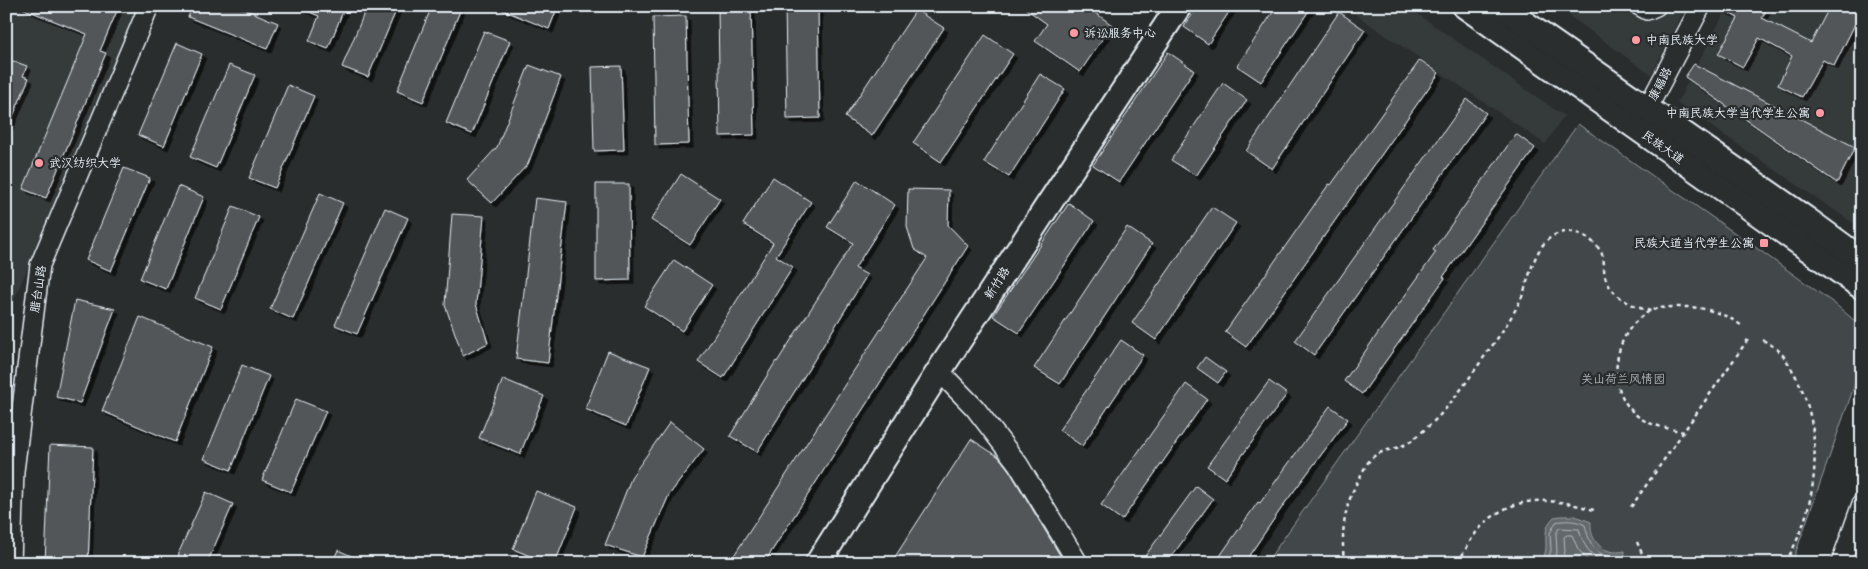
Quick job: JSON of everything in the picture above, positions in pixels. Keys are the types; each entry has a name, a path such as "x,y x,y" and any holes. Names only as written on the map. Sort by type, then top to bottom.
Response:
{"main road":[{"name":"新竹路","path":"818,563 939,371 1179,6"},
{"name":"民族大道","path":"1464,6 1862,287"},
{"name":"民族大道","path":"1500,6 1862,260"}],"street":[{"name":"腊台山路","path":"11,563 14,471 40,265 149,6"},
{"path":"1640,6 1647,10 1656,6"},
{"name":"康福路","path":"1647,109 1701,6"},
{"path":"939,371 975,408 1018,464 1078,563"},
{"path":"1841,563 1862,504"}],"path":[{"path":"1344,563 1342,544 1347,506 1364,470 1374,456 1402,446 1416,436 1457,396 1511,317 1543,244 1564,232 1575,232 1588,238 1597,246 1602,255 1605,277 1620,297 1640,309 1695,307 1724,315 1742,326"},
{"path":"1651,310 1630,327 1622,339 1618,352 1617,380 1624,400 1638,416 1648,422 1684,432"},
{"path":"1632,507 1749,338"},
{"path":"1763,340 1779,351 1799,382 1812,419 1815,451 1814,472 1806,512 1785,563"},
{"path":"1458,563 1481,526 1508,507 1526,501 1546,501 1565,502 1597,511"},
{"path":"1637,542 1646,563"}],"shaded area":[{"name":"武汉纺织大学","path":"6,6 138,6 6,319"},
{"path":"1343,6 1406,6 1564,116 1545,144"},
{"name":"中南民族大学","path":"1556,6 1686,6 1651,75"},
{"name":"中南民族大学当代学生公寓","path":"1728,6 1862,6 1862,229 1677,103"}],"green space":[{"name":"关山荷兰风情园","path":"1578,124 1835,304 1862,327 1862,364 1792,563 1266,563"}],"water":[{"path":"1575,516 1591,522 1593,536 1600,546 1611,551 1625,551 1624,563 1541,563 1546,549 1547,527 1554,517"}],"building":[{"path":"17,6 119,6 100,51 106,53 46,198 23,189 87,34"},
{"path":"193,6 237,6 278,23 267,49 188,17"},
{"path":"295,6 345,6 328,49 309,41 319,16"},
{"path":"367,6 398,6 368,77 342,67"},
{"path":"432,6 462,6 423,102 397,91"},
{"path":"493,6 558,6 549,29"},
{"path":"785,6 818,6 820,118 787,119"},
{"name":"诉讼服务中心","path":"1022,6 1086,6 1112,25 1080,72 1035,41 1047,24"},
{"path":"1198,6 1233,6 1208,44 1184,27"},
{"path":"1277,6 1312,6 1261,82 1237,66"},
{"path":"1716,6 1768,6 1762,18 1811,43 1830,6 1846,6 1860,14 1834,66 1823,60 1802,97 1778,85 1792,56 1759,38 1743,67 1718,54 1738,18"},
{"path":"718,8 751,8 754,135 720,136"},
{"path":"916,10 944,28 872,136 845,117"},
{"path":"1339,12 1365,30 1272,169 1246,151"},
{"path":"686,16 689,144 655,145 653,17"},
{"path":"484,31 510,41 472,134 446,123"},
{"path":"985,35 1013,54 941,162 913,143"},
{"path":"177,43 202,54 164,146 138,135"},
{"path":"1168,52 1194,70 1119,182 1093,165"},
{"path":"10,60 27,66 23,76 29,78 6,133 6,69"},
{"path":"1420,60 1439,73 1246,347 1225,332 1329,184 1331,185"},
{"path":"1694,64 1855,147 1837,183 1685,77"},
{"path":"229,65 255,75 216,168 190,157"},
{"path":"529,65 561,77 528,164 492,203 467,180 497,147"},
{"path":"621,66 624,150 594,151 592,67"},
{"path":"1040,74 1065,89 1009,177 984,162"},
{"path":"1223,83 1247,100 1196,176 1171,160"},
{"path":"288,85 314,96 275,188 249,178"},
{"path":"1467,99 1486,113 1314,355 1295,341"},
{"path":"1516,134 1535,148 1362,394 1344,381 1436,252 1433,250"},
{"path":"124,168 150,178 111,271 86,260"},
{"path":"681,174 720,199 690,245 651,220"},
{"path":"773,177 811,202 776,256 793,267 723,378 698,362 773,243 743,224"},
{"path":"857,180 895,205 855,268 867,275 757,452 730,436 776,361 853,243 827,227"},
{"path":"596,184 629,184 630,280 596,281"},
{"path":"178,186 204,197 166,289 140,279"},
{"path":"908,189 949,190 948,225 968,246 764,563 729,563 927,258 914,249 907,227"},
{"path":"320,193 343,203 293,319 270,309"},
{"path":"535,198 567,202 548,363 516,359"},
{"path":"1069,203 1094,221 1019,333 993,316"},
{"path":"233,206 259,217 221,309 195,298"},
{"path":"1212,207 1236,223 1156,340 1132,323"},
{"path":"385,208 408,218 357,334 335,325"},
{"path":"452,214 484,216 476,304 488,343 463,356 445,305"},
{"path":"1127,227 1152,244 1060,384 1034,368"},
{"path":"674,260 712,285 682,331 644,306"},
{"path":"75,300 115,309 80,403 56,397"},
{"path":"140,317 213,347 175,442 102,411"},
{"path":"1121,340 1143,355 1082,446 1059,430"},
{"path":"608,351 650,367 626,426 585,409"},
{"path":"1205,357 1226,372 1218,383 1197,368"},
{"path":"242,365 269,376 231,470 204,459"},
{"path":"503,379 544,396 520,454 479,438"},
{"path":"1269,381 1287,394 1225,479 1207,466"},
{"path":"1186,384 1207,399 1122,520 1101,505"},
{"path":"296,399 326,411 291,492 262,480"},
{"path":"1330,406 1348,419 1285,503 1244,563 1215,563 1258,502 1260,503"},
{"path":"670,422 704,449 669,495 642,557 605,545 632,476"},
{"path":"971,439 999,457 1009,470 1061,557 1058,563 891,563"},
{"path":"50,445 93,447 88,563 45,563"},
{"path":"1196,486 1213,499 1167,563 1140,563"},
{"path":"536,491 577,507 555,563 547,563 513,549"},
{"path":"206,492 233,504 207,563 178,563 179,552"},
{"path":"338,550 367,563 332,563"}],"place":[{"name":"诉讼服务中心","path":"1074,33"},
{"name":"中南民族大学","path":"1636,40"},
{"name":"中南民族大学当代学生公寓","path":"1820,113"},
{"name":"武汉纺织大学","path":"39,163"},
{"name":"民族大道当代学生公寓","path":"1764,243"}]}
